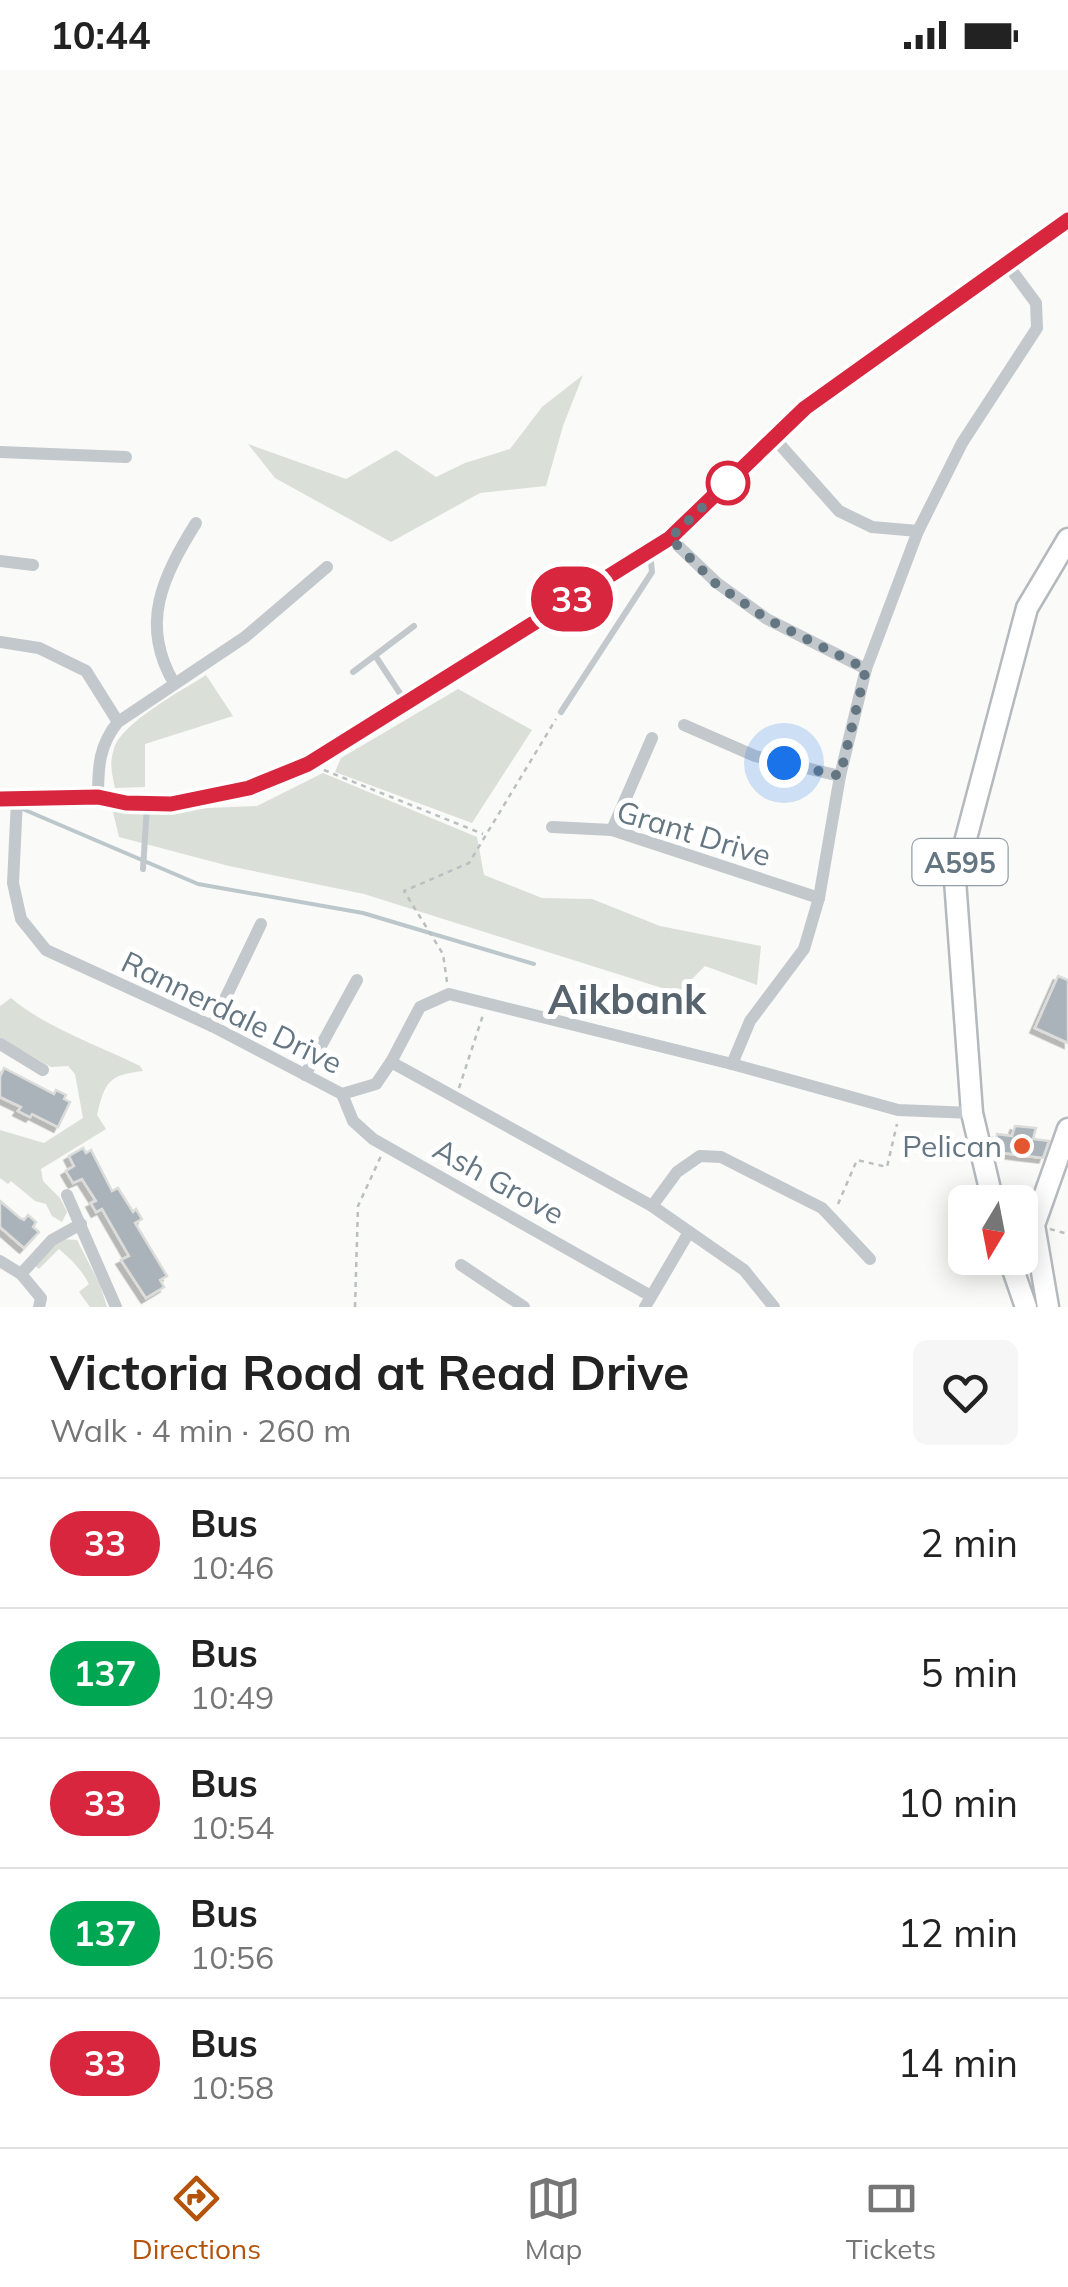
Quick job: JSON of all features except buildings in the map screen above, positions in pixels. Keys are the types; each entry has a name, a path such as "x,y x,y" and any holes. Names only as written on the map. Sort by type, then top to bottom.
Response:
{"main road":[{"name":"A595","path":"989,1185 972,1113 955,880 1027,608 1068,539"},
{"path":"1038,1200 1068,1130"},
{"path":"1038,1268 1048,1307"},
{"path":"1015,1275 1026,1307"}],"street":[{"path":"0,799 98,797 147,805 213,798 308,764 670,538 805,408 1068,220"},
{"path":"732,1064 750,1021 804,949 819,898 840,776 866,669 918,531 962,442 1037,328 1036,302 1007,264"},
{"path":"774,438 839,511 872,527 918,531"},
{"path":"0,452 126,456"},
{"path":"174,683 161,660 156,624 168,568 196,523"},
{"path":"670,538 716,584 767,619 866,669"},
{"path":"0,561 33,565"},
{"path":"98,797 98,765 106,737 118,722 244,637 327,567"},
{"path":"0,642 39,648 86,672 118,722"},
{"path":"684,726 756,756 840,776"},
{"path":"612,830 652,738"},
{"name":"Rannerdale Drive","path":"17,800 13,883 20,920 46,950 212,1026 342,1094 376,1084 391,1062"},
{"name":"Grant Drive","path":"552,827 612,830 819,898"},
{"path":"212,1026 261,924"},
{"path":"305,1075 357,980"},
{"path":"774,1307 744,1270 652,1206 391,1062 420,1008 449,994 901,1110 972,1113"},
{"path":"0,1044 44,1070"},
{"name":"Ash Grove","path":"342,1094 354,1121 385,1146 647,1301"},
{"path":"652,1206 677,1172 688,1164 700,1156 722,1157 822,1208 870,1258"},
{"path":"67,1195 116,1307"},
{"path":"21,1274 52,1240 81,1224"},
{"path":"647,1301 689,1232"},
{"path":"0,1261 21,1274 42,1298 39,1307"},
{"path":"460,1265 524,1307"}],"lane":[{"path":"561,712 652,572 650,551"},
{"path":"352,672 414,626"},
{"path":"376,657 406,702"},
{"path":"143,870 147,805"}],"path":[{"path":"449,994 443,954 404,891 469,862 561,712"},
{"path":"308,764 484,834"},
{"path":"456,1099 487,1004"},
{"path":"832,1219 857,1160 887,1167 901,1110"},
{"path":"355,1307 358,1206 385,1146"}],"shaded area":[{"path":"583,375 546,486 480,493 391,542 275,478 248,444 346,479 396,450 436,477 510,449 542,407"},
{"path":"206,675 233,716 145,744 145,787 115,788 112,759 119,739 154,708"},
{"path":"458,689 532,730 472,823 335,772 341,758"},
{"path":"323,773 477,837 484,875 542,898 592,899 660,926 761,946 757,985 705,966 678,993 364,894 229,866 119,837 113,812 257,806"},
{"path":"11,998 40,1018 140,1066 143,1071 115,1078 106,1088 97,1115 106,1129 41,1169 43,1181 60,1198 67,1212 62,1222 52,1216 46,1204 0,1178 0,1130 44,1143 83,1118 75,1074 68,1066 51,1067 0,1038 0,1006"},
{"path":"61,1239 77,1240 107,1307 90,1307 79,1292 89,1284 59,1249 39,1269 34,1265"}],"waterway":[{"path":"18,807 198,884 363,913 534,964"}],"bus line":[{"name":"33","path":"0,799 98,797 126,803 171,804 249,788 308,764 670,538 805,408 1068,220"}],"place":[{"name":"Pelican","path":"1022,1146"}],"district":[{"name":"Aikbank","path":"627,999"}],"route":[{"path":"728,483 670,538 716,584 767,619 866,669 840,776 784,763"}]}
